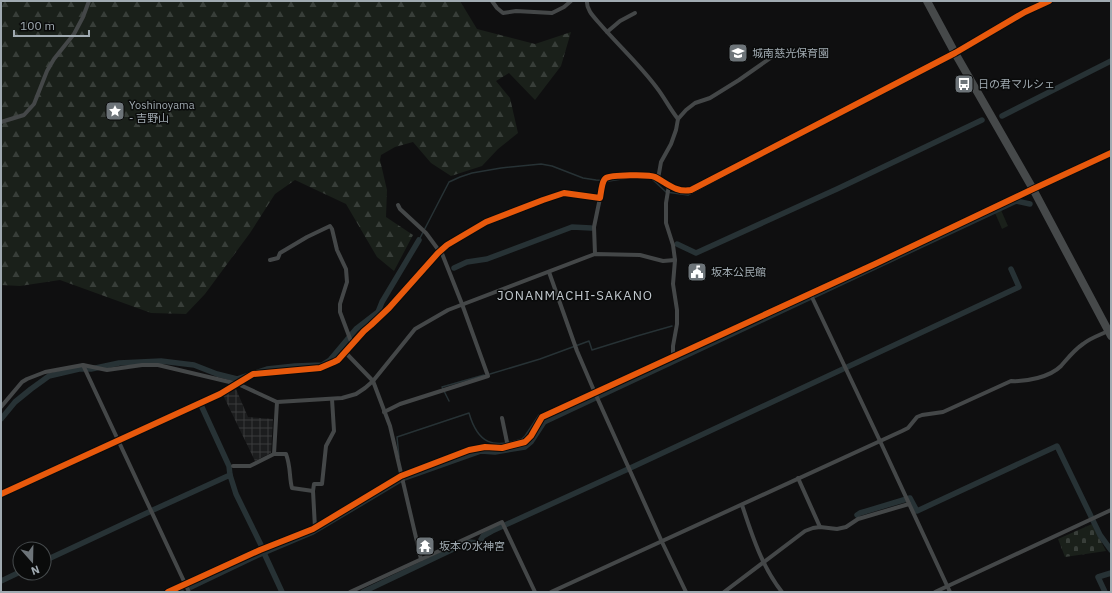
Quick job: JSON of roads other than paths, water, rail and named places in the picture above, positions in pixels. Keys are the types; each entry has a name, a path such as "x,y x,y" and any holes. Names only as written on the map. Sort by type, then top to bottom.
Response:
{"highway":[{"path":"927,1 1110,332"}],"street":[{"path":"1,122 24,116 34,104 47,71 54,59 74,34 89,1"},
{"path":"492,1 496,8 503,13 516,11 544,13 552,12 564,7 571,1"},
{"path":"587,1 586,3 588,9 658,89 678,119"},
{"path":"595,254 594,227 605,178 627,175 653,176 675,189 685,191 691,190 955,53 1025,12 1050,1"},
{"path":"607,32 620,21 635,13"},
{"path":"658,179 661,162 671,144 678,119 686,110 696,103 710,98 739,80 776,54"},
{"path":"168,592 260,550 314,528 401,476 474,449 485,447 502,448 525,442 531,436 542,417 875,264 1111,153"},
{"path":"669,185 666,203 666,223 673,245 675,260 673,284 677,310 677,324 673,346 673,356"},
{"path":"1,494 220,394 253,374 320,368 334,362 389,308 421,271 447,245 486,222 564,193 600,198"},
{"path":"384,412 400,404 488,376 441,251 426,233 400,209 398,205"},
{"path":"270,260 278,258 280,253 307,237 330,226 337,250 346,269 347,282 340,304 340,312 352,344"},
{"path":"1,407 22,382 27,379 45,372 83,364 107,370 142,365 158,365 238,384 277,402 342,398 356,394 373,381 415,329 448,310 462,304 595,254 640,255 663,260 675,260"},
{"path":"549,272 595,393 686,592"},
{"path":"810,293 950,592"},
{"path":"551,592 908,428 917,417 943,412 1011,381 1021,382 1050,374 1060,367 1066,358 1084,342 1110,332"},
{"path":"345,352 373,381 390,426 421,559"},
{"path":"83,364 189,592"},
{"path":"314,528 314,484 322,484 326,446 334,431 332,399"},
{"path":"274,454 277,402"},
{"path":"502,418 508,446"},
{"path":"233,466 250,466 274,454 286,454 290,466 292,488 313,490"},
{"path":"798,478 820,527"},
{"path":"724,592 805,530 820,527 837,530 846,527 858,519 909,504"},
{"path":"742,505 757,549 782,592"},
{"path":"935,592 1111,510"},
{"path":"350,592 502,522 535,592"}],"waterway":[{"path":"419,240 449,182 460,177 472,173 501,168 541,164 552,166 583,178 596,180 609,181 628,178 651,178 666,192 688,195 946,60"},
{"path":"1002,116 1111,61"},
{"path":"677,244 696,253 837,189 982,120"},
{"path":"191,587 256,556 313,532 402,479 481,451 495,452 525,447 531,442 544,422 1016,201 1030,204"},
{"path":"454,268 467,262 487,259 572,227 591,228"},
{"path":"1,419 15,402 49,376 79,369 91,369 119,363 161,361 194,365 217,374 237,379 267,369 322,365 330,360 356,329 378,312 382,302 419,240"},
{"path":"363,592 468,542 479,543 483,536 492,531 1019,287 1011,269"},
{"path":"490,374 540,359 589,341 592,350 672,326"},
{"path":"449,401 442,387 484,375"},
{"path":"201,405 229,466 230,475"},
{"path":"399,457 397,437 469,413 477,432 482,437 488,441 503,444 522,439 539,415"},
{"path":"857,515 910,498 917,511 1057,446 1100,535 1111,550"},
{"path":"153,510 230,475 236,494 261,545"},
{"path":"52,557 149,512"},
{"path":"264,553 282,592"},
{"path":"1105,592 1098,577 1111,573"},
{"path":"1,581 12,576"}],"place":[{"name":"城南慈光保育園","path":"738,53"},
{"name":"日の君マルシェ","path":"964,84"},
{"name":"Yoshinoyama - 吉野山","path":"115,111"},
{"name":"坂本公民館","path":"697,272"},
{"name":"坂本の水神宮","path":"425,546"}],"district":[{"name":"JONANMACHI-SAKANO","path":"575,295"}]}
